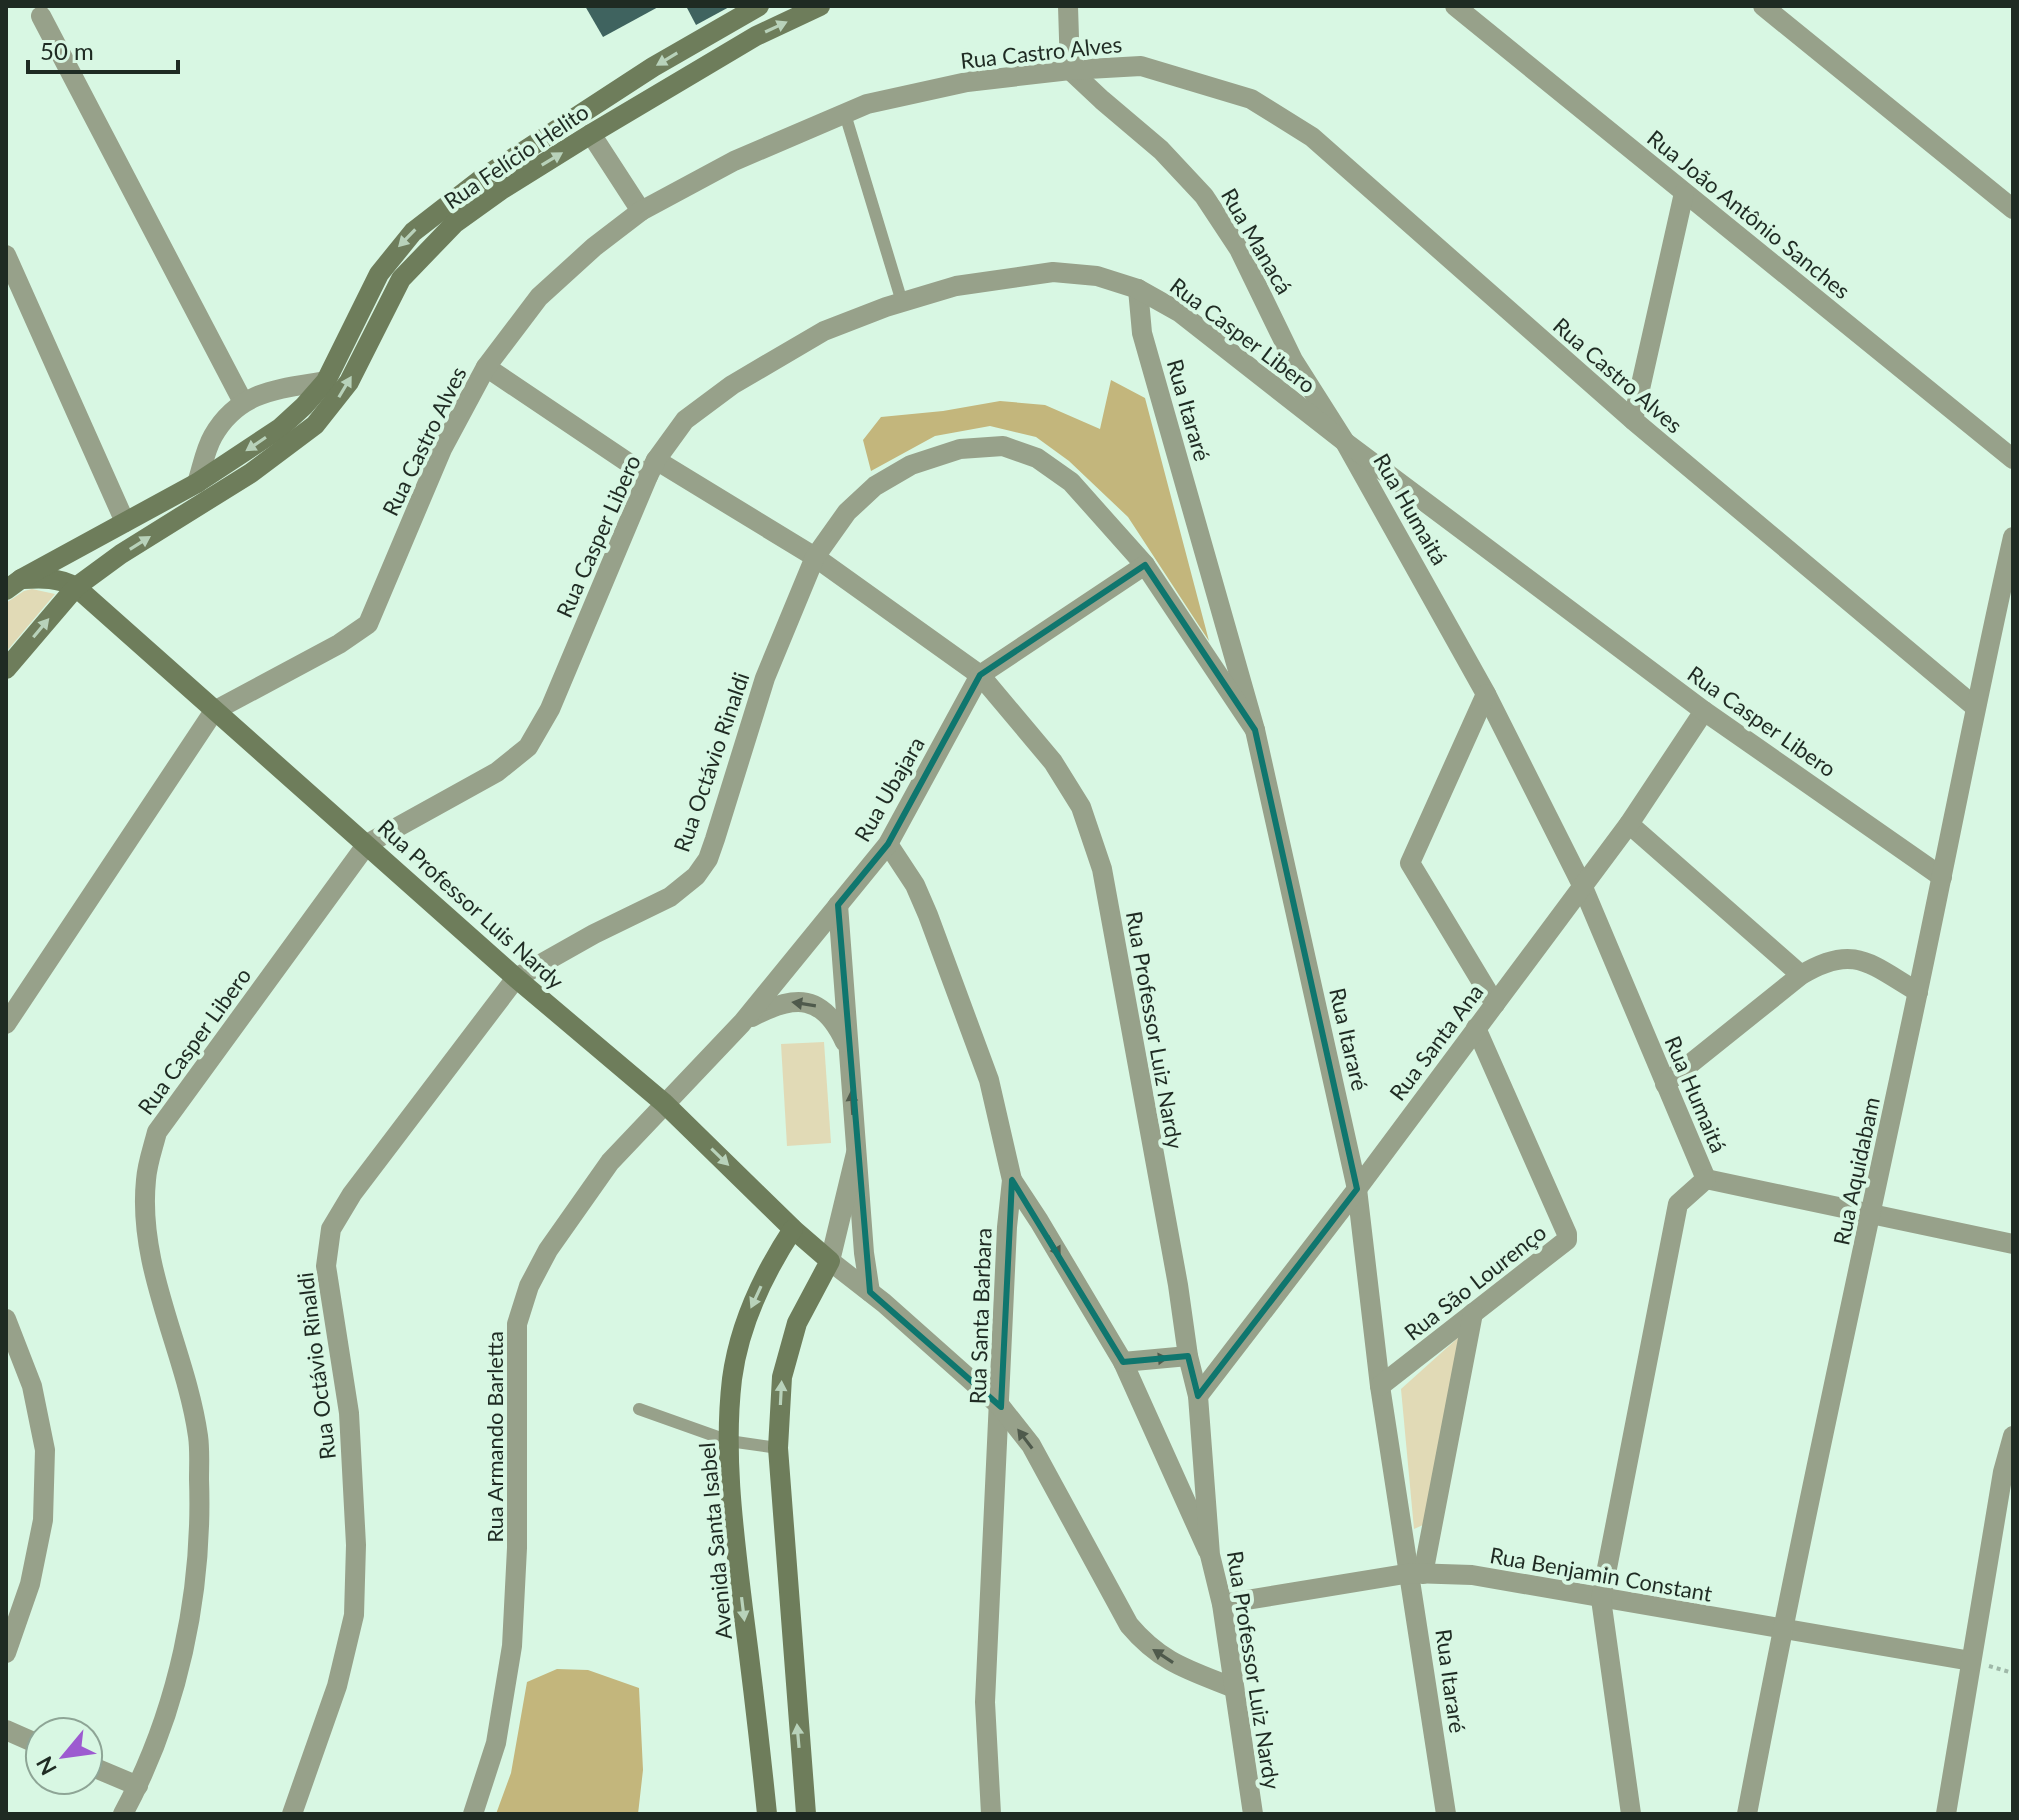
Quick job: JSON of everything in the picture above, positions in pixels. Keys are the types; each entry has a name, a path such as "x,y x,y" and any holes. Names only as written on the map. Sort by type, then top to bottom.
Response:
{"main road":[{"name":"Rua Felício Helito","path":"14,585 197,483 280,428 326,381 379,274 413,232 484,177 653,67 759,6"},
{"name":"Rua Felício Helito","path":"6,669 76,587 121,554 251,473 315,425 349,382 391,296 414,264 467,215 591,134 756,36 820,6"},
{"path":"14,585 50,578 76,587"},
{"name":"Rua Professor Luis Nardy","path":"76,587 516,978 664,1103 830,1261"},
{"name":"Avenida Santa Isabel","path":"767,1814 733,1532 729,1441 732,1377 747,1317 777,1254 793,1229"},
{"path":"806,1814 778,1448 782,1377 797,1323 830,1261"}],"street":[{"path":"1068,6 1070,70"},
{"name":"Rua João Antônio Sanches","path":"1455,6 2013,459"},
{"path":"1763,6 2013,209"},
{"path":"41,16 243,402"},
{"name":"Rua Castro Alves","path":"214,711 339,644 368,624 442,449 486,367 539,297 594,247 641,211 734,161 867,104 967,82 1070,70 1141,66 1251,99 1324,147 1633,420 1974,706"},
{"name":"Rua Manacá","path":"1070,70 1161,150 1204,196 1239,249 1293,360 1345,442"},
{"path":"591,134 641,211"},
{"path":"1633,420 1684,193"},
{"path":"6,255 125,522"},
{"name":"Rua Casper Libero","path":"123,1814 158,1740 192,1613 201,1531 198,1437 147,1228 146,1180 157,1132 367,844 497,772 528,747 550,709 652,468 685,420 732,385 824,331 956,286 1053,272 1097,276 1138,289 1179,312 1345,442 1704,711 1942,877"},
{"name":"Rua Itararé","path":"1138,289 1142,333 1255,730 1357,1189 1380,1386 1417,1574 1446,1814"},
{"name":"Rua Professor Luiz Nardy","path":"486,367 652,468 815,557 980,675 1053,762 1081,807 1102,869 1188,1356 1198,1396 1210,1555 1222,1604 1253,1814"},
{"path":"197,483 212,437 243,402 264,392 326,381"},
{"name":"Rua Humaitá","path":"1345,442 1486,694 1582,885 1706,1179 1678,1204 1601,1599 1631,1814"},
{"name":"Rua Octávio Rinaldi","path":"292,1814 337,1686 354,1615 356,1545 349,1413 326,1266 331,1229 352,1194 516,978 594,934 670,897 696,876 715,839 765,678 815,557 847,512 875,486 911,465 960,449 1003,446 1037,458 1071,482 1145,565 1255,730"},
{"name":"Rua Aquidabam","path":"1747,1814 1942,877 1974,706 2013,537"},
{"name":"Rua Ubajara","path":"664,1103 742,1023 888,844 980,675 1145,565"},
{"path":"1486,694 1410,863 1495,1004"},
{"path":"6,1024 214,711"},
{"name":"Rua Santa Ana","path":"1198,1396 1357,1189 1629,824 1704,711"},
{"path":"1629,824 1801,975"},
{"name":"Rua Santa Barbara","path":"888,844 915,885 928,915 983,1065 1012,1180 1007,1227 985,1702 991,1814"},
{"path":"838,905 864,1253 870,1292"},
{"path":"1665,1084 1801,975 1821,963 1842,957 1866,962 1918,992"},
{"path":"742,1023 776,1004 794,1002 817,1005 835,1020 848,1049"},
{"name":"Rua São Lourenço","path":"1380,1386 1564,1245 1567,1234 1476,1028"},
{"name":"Rua Armando Barletta","path":"473,1814 496,1743 512,1646 517,1548 517,1324 529,1286 548,1250 610,1162 664,1103"},
{"path":"856,1153 830,1261 1001,1407 1031,1445 1129,1625 1148,1647 1173,1664 1234,1688"},
{"path":"1706,1179 2013,1244"},
{"path":"1012,1180 1123,1362 1210,1555"},
{"path":"1417,1574 1473,1313"},
{"path":"6,1319 32,1386 45,1450 41,1533 30,1584 6,1653"},
{"path":"1123,1362 1188,1356"},
{"path":"1946,1814 2003,1472 2013,1436"},
{"name":"Rua Benjamin Constant","path":"1222,1604 1417,1574 1472,1575 1971,1661"},
{"path":"104,1772 138,1786"}],"lane":[{"path":"845,114 902,302"},
{"path":"639,1409 729,1441 778,1448"}],"highlighted area":[{"path":"1145,565 1255,730 1357,1189 1198,1396 1188,1356 1123,1362 1012,1180 1001,1407 870,1292 838,905 888,844 980,675"}],"shaded area":[{"path":"1111,380 1145,398 1209,641 1128,517 1069,461 1036,437 990,426 935,436 871,471 863,440 881,417 1000,401 1045,405 1100,429"},
{"path":"32,589 55,594 6,652 6,603"},
{"path":"824,1042 831,1143 787,1146 781,1044"},
{"path":"1460,1336 1423,1525 1414,1529 1401,1389"},
{"path":"557,1669 588,1670 639,1688 643,1770 638,1814 496,1814 511,1773 527,1682"}],"building":[{"path":"585,6 660,6 603,37"},
{"path":"686,6 731,6 696,25"}]}
